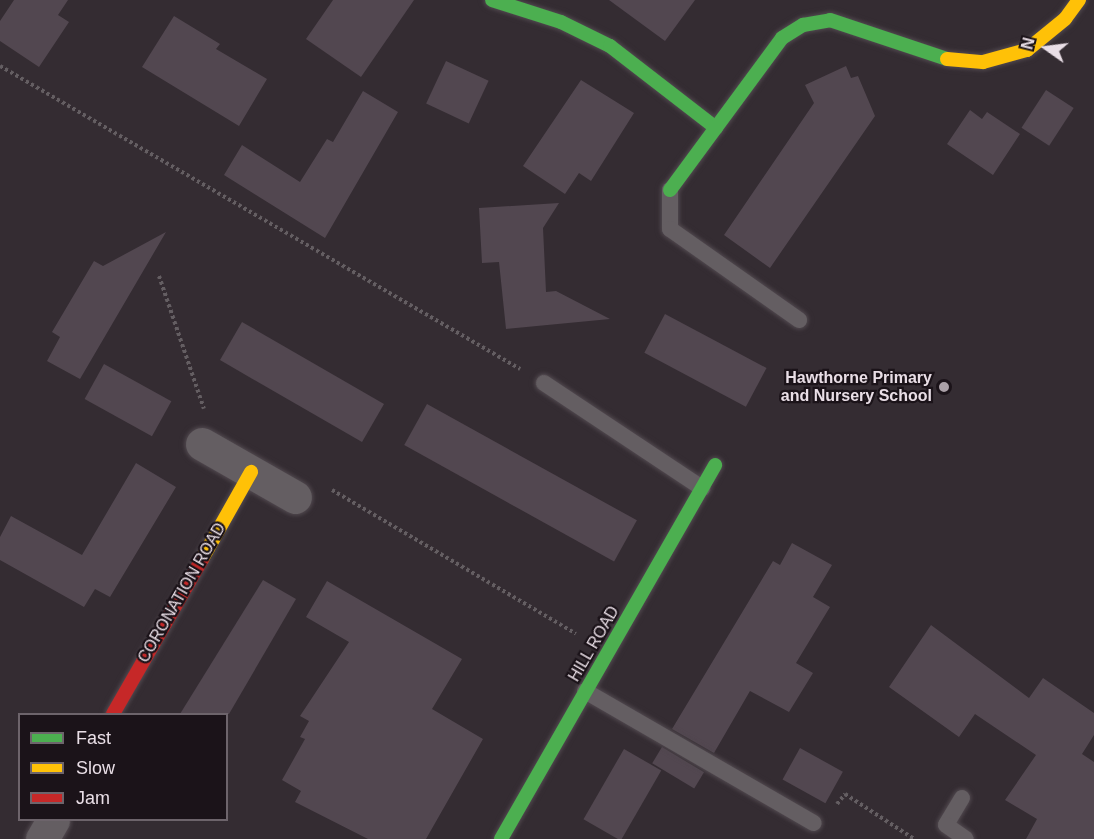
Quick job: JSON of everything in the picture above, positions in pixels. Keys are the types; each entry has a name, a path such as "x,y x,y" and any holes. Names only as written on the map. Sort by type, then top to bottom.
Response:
{"street":[{"path":"492,0 561,21 610,46 716,128"},
{"path":"670,190 782,38 803,25 830,20 940,59 983,62 1027,50 1065,18 1079,0"},
{"path":"202,444 296,497"},
{"name":"HILL ROAD","path":"501,839 715,465"},
{"name":"CORONATION ROAD","path":"114,713 251,472"},
{"path":"42,839 52,821"}],"lane":[{"path":"670,190 670,229 799,321"},
{"path":"544,383 702,488"},
{"path":"585,691 814,823"},
{"path":"962,798 946,825 966,839"}],"path":[{"path":"0,66 544,383"},
{"path":"159,276 208,420 202,444"},
{"path":"296,497 322,484 608,653"},
{"path":"814,823 827,818 845,794 914,839"}],"building":[{"path":"14,0 68,0 58,15 69,22 39,67 0,41 0,21"},
{"path":"333,0 414,0 361,77 306,39"},
{"path":"609,0 695,0 665,41"},
{"path":"174,16 220,44 216,49 267,79 239,126 142,67"},
{"path":"446,61 489,81 469,123 426,104"},
{"path":"846,66 851,78 858,76 875,116 770,268 724,235 814,103 805,85"},
{"path":"581,80 634,113 591,181 579,173 565,194 523,166"},
{"path":"1046,90 1074,108 1049,146 1021,128"},
{"path":"363,91 398,112 325,238 224,175 242,145 300,182 327,139 333,142"},
{"path":"970,110 982,119 987,112 1020,134 993,175 947,144"},
{"path":"559,203 543,228 546,292 556,291 610,319 506,329 499,262 482,263 479,208"},
{"path":"166,232 80,379 47,361 60,337 52,332 94,261 103,266"},
{"path":"665,314 767,368 746,407 644,353"},
{"path":"242,322 384,404 362,442 220,360"},
{"path":"104,364 171,401 152,436 85,399"},
{"path":"427,404 637,520 614,561 404,445"},
{"path":"136,463 176,487 110,597 95,589 84,607 0,560 0,537 11,516 82,555"},
{"path":"792,543 832,565 813,597 830,607 796,663 813,673 789,712 750,691 714,753 672,729 773,561 780,565"},
{"path":"263,580 296,599 229,714 181,713"},
{"path":"327,581 462,659 432,709 483,739 426,839 368,839 295,802 301,791 282,780 305,739 300,737 309,721 300,716 349,642 306,617"},
{"path":"931,625 1029,698 1043,678 1094,713 1094,735 1082,754 1094,762 1094,839 1026,839 1037,819 1005,800 1036,755 975,714 959,737 889,687"},
{"path":"662,747 704,772 694,789 652,763"},
{"path":"800,748 843,772 825,803 783,779"},
{"path":"624,749 661,770 622,839 584,819"}],"traffic: fast":[{"path":"492,0 561,22 610,46 716,128"},
{"path":"670,190 782,38 803,25 830,20 947,59"},
{"path":"501,839 715,465"}],"traffic: slow":[{"path":"947,59 983,62 1027,50 1065,19 1079,0"},
{"path":"202,559 251,472"}],"traffic: jam":[{"path":"114,713 202,559"}],"place":[{"name":"Hawthorne Primary and Nursery School","path":"944,387"}]}
